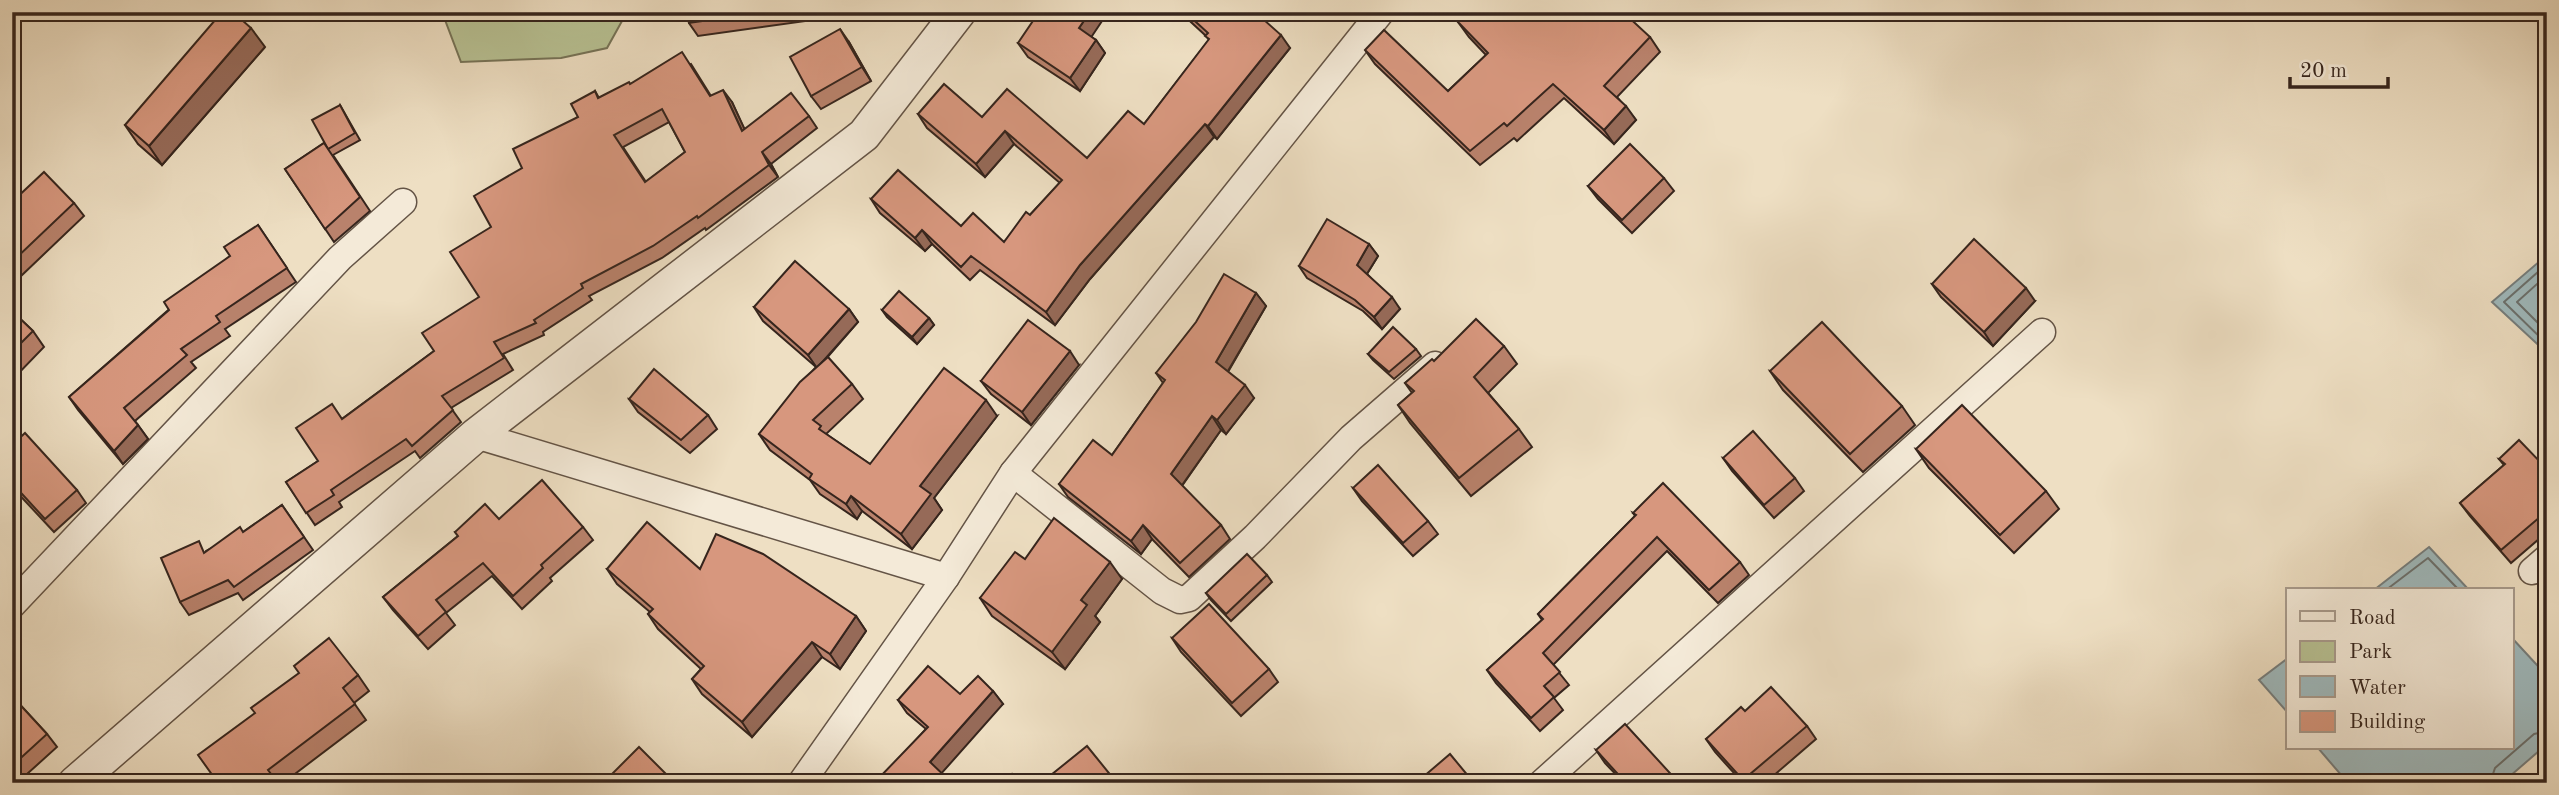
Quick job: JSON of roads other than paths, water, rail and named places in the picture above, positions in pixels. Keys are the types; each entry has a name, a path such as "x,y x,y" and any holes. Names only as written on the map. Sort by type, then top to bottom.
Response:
{"street":[{"path":"75,783 476,435 864,135 959,12"},
{"path":"802,783 946,577 1013,473 1381,12"},
{"path":"12,605 340,258 403,202"},
{"path":"1542,783 2042,332"},
{"path":"1013,473 1162,591 1180,600 1189,598 1255,537 1351,438 1442,358"},
{"path":"476,435 946,577"}],"water":[{"path":"2547,255 2547,353 2492,302"},
{"path":"2429,547 2467,588 2377,588"},
{"path":"2514,640 2547,676 2547,744 2502,783 2348,783 2320,750 2514,750"},
{"path":"2286,660 2286,711 2259,680"}]}
